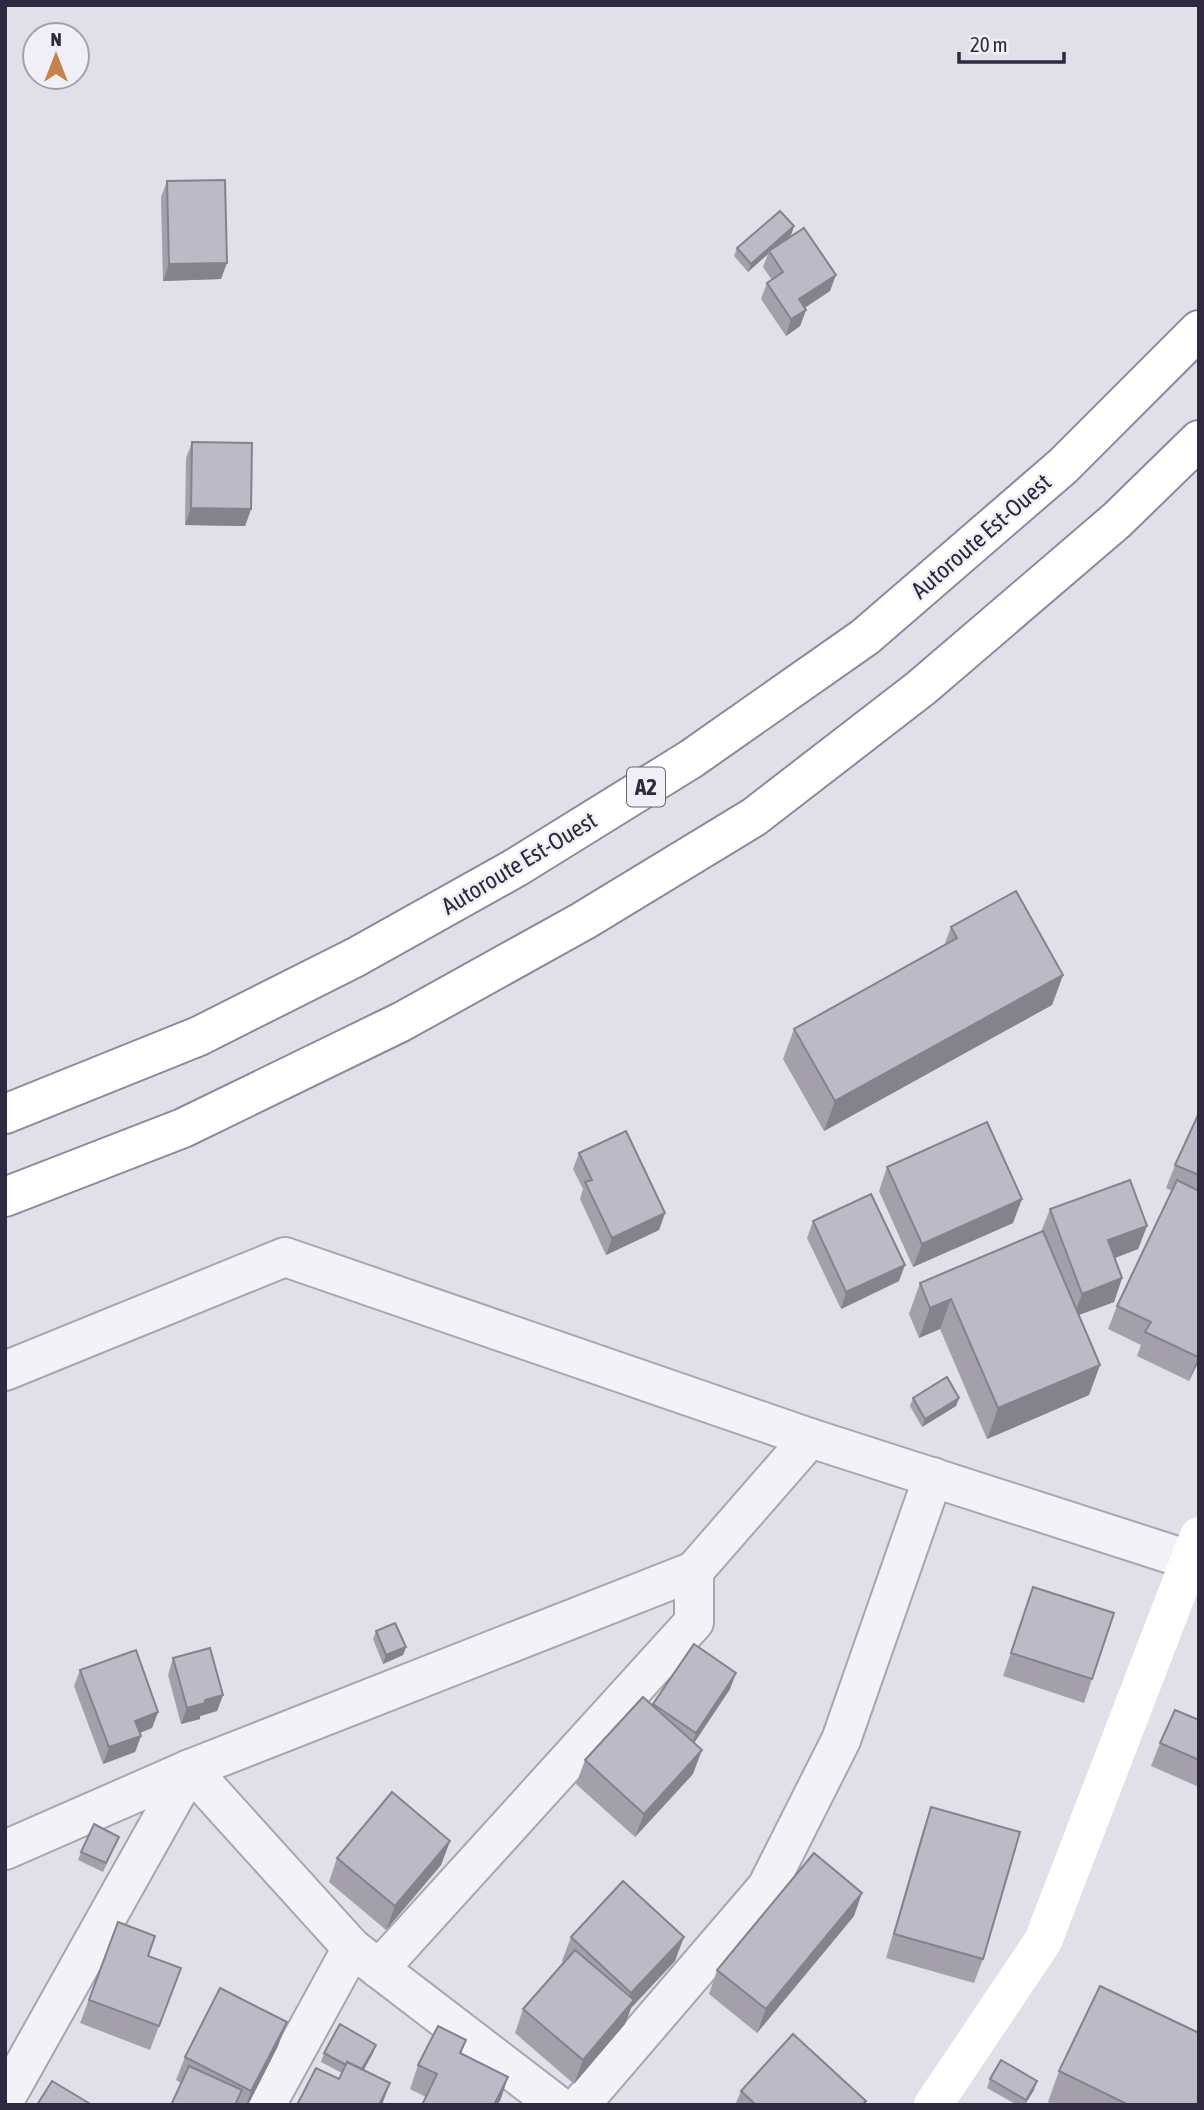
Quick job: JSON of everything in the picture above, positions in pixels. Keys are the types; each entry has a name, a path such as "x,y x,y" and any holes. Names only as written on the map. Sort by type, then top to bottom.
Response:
{"main road":[{"name":"Autoroute Est-Ouest","path":"5,1114 199,1036 356,957 515,868 691,760 864,637 1063,466 1199,330"},
{"path":"5,1196 183,1128 401,1022 583,921 754,817 921,688 1117,520 1199,440"},
{"path":"933,2105 1043,1941 1194,1548"}],"street":[{"path":"5,1371 285,1257 810,1438 933,1477 1194,1548"},
{"path":"5,1850 190,1769 694,1571 810,1438"},
{"path":"580,2105 767,1887 841,1740 933,1477"},
{"path":"266,2105 366,1959 694,1622 694,1571"},
{"path":"190,1769 366,1959 518,2092 557,2105"},
{"path":"5,2098 190,1769"}],"building":[{"path":"225,180 227,263 169,264 167,181"},
{"path":"780,211 794,226 751,264 737,248"},
{"path":"804,228 836,275 799,299 806,310 791,319 767,283 783,272 769,251"},
{"path":"192,442 252,443 251,509 191,508"},
{"path":"1016,891 1063,975 835,1101 794,1029 957,938 951,927"},
{"path":"1199,1113 1199,1175 1175,1165"},
{"path":"987,1122 1022,1199 922,1244 887,1167"},
{"path":"626,1131 665,1213 612,1238 585,1182 592,1180 579,1153"},
{"path":"1130,1180 1147,1226 1108,1240 1122,1278 1082,1294 1050,1209"},
{"path":"1177,1180 1199,1191 1198,1357 1145,1332 1151,1322 1117,1306"},
{"path":"871,1194 905,1265 846,1292 813,1221"},
{"path":"1043,1231 1100,1365 998,1408 951,1299 930,1308 920,1283"},
{"path":"947,1377 959,1398 925,1419 913,1398"},
{"path":"1033,1587 1114,1613 1092,1679 1011,1653"},
{"path":"395,1623 406,1647 386,1655 376,1631"},
{"path":"694,1644 736,1673 696,1733 653,1704"},
{"path":"210,1648 223,1695 187,1708 173,1658"},
{"path":"136,1650 158,1712 135,1721 141,1736 109,1747 80,1670"},
{"path":"643,1697 702,1750 644,1814 585,1760"},
{"path":"1175,1710 1199,1720 1199,1760 1160,1743"},
{"path":"392,1792 450,1841 395,1906 337,1858"},
{"path":"931,1807 1020,1832 983,1959 894,1934"},
{"path":"94,1824 119,1837 106,1863 81,1852"},
{"path":"814,1853 862,1893 766,2009 717,1970"},
{"path":"623,1881 684,1937 631,1993 571,1937"},
{"path":"118,1922 155,1936 148,1956 181,1968 159,2026 89,2000"},
{"path":"575,1950 634,2000 583,2060 523,2009"},
{"path":"1100,1986 1199,2033 1199,2105 1126,2105 1059,2071"},
{"path":"220,1988 287,2022 251,2091 185,2057"},
{"path":"340,2024 376,2045 362,2069 347,2062 346,2065 324,2053"},
{"path":"438,2026 466,2040 460,2053 508,2077 494,2105 422,2105 437,2074 418,2065"},
{"path":"793,2034 866,2101 862,2105 756,2105 741,2091"},
{"path":"1001,2060 1037,2081 1026,2100 990,2079"},
{"path":"347,2062 390,2083 379,2105 297,2105 316,2068 339,2079"},
{"path":"189,2066 242,2090 235,2105 171,2105"},
{"path":"52,2081 92,2105 37,2105"}]}
